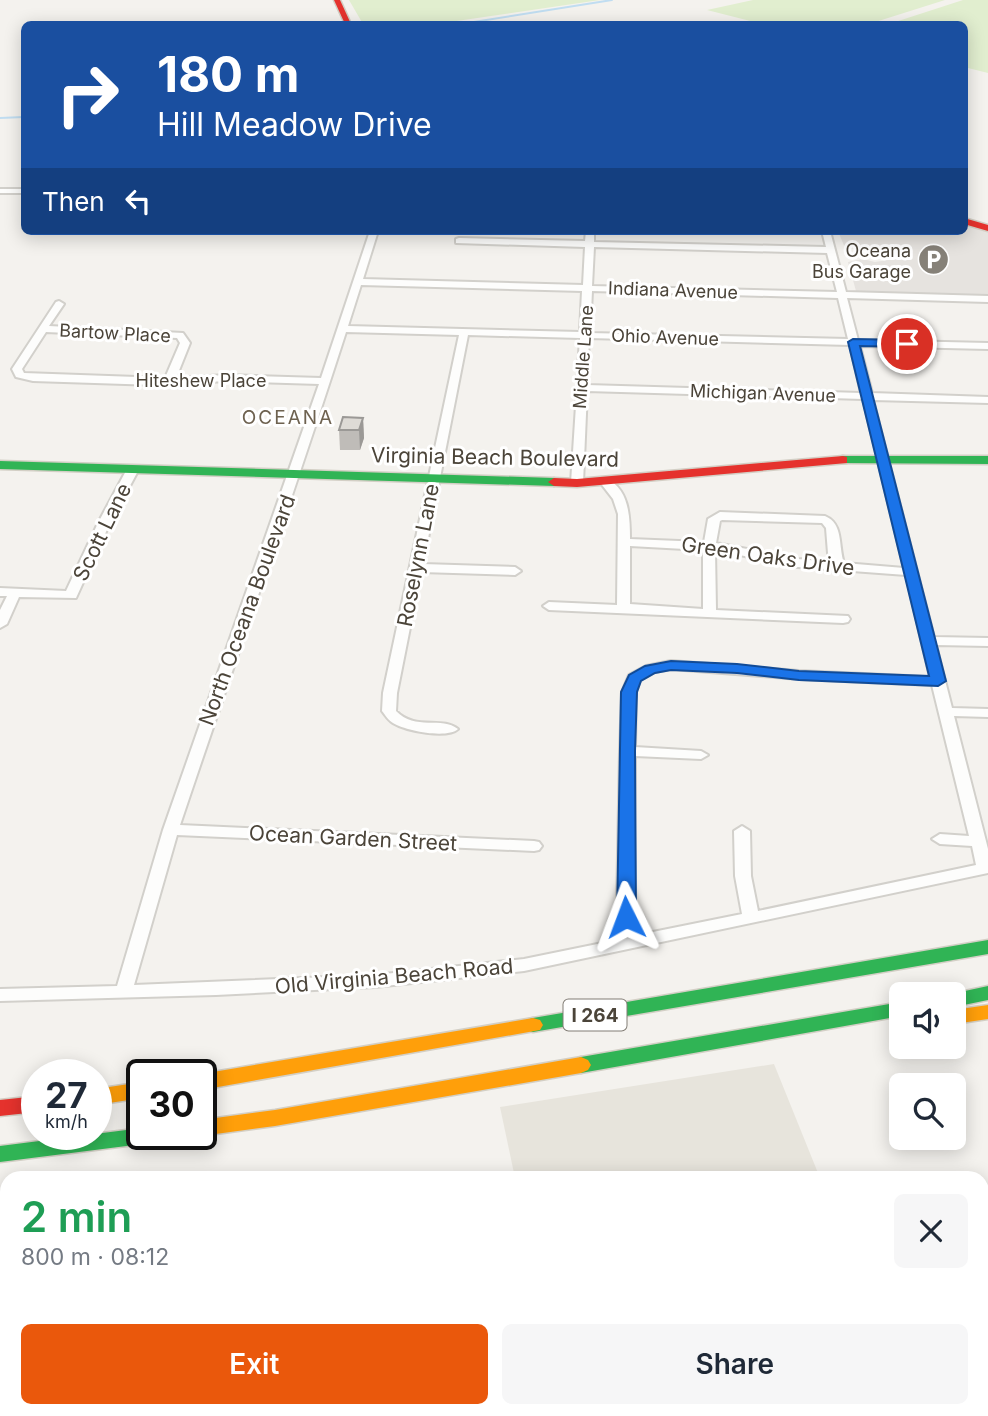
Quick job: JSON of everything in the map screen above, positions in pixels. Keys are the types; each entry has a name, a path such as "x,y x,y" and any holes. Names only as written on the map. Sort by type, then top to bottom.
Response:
{"main road":[{"path":"325,0 334,21"},
{"path":"337,0 347,21"},
{"path":"968,216 988,221"},
{"path":"968,223 988,228"},
{"name":"Virginia Beach Boulevard","path":"0,465 577,483 884,457 988,460"},
{"path":"864,967 988,939"},
{"name":"I 264","path":"217,1079 988,947"},
{"path":"966,998 988,993"},
{"name":"I 264","path":"217,1126 889,1011"},
{"path":"966,1015 988,1012"},
{"path":"753,1036 889,1023"},
{"path":"0,1108 21,1106"},
{"path":"0,1154 126,1138"}],"street":[{"path":"0,191 21,191"},
{"name":"North Oceana Boulevard","path":"124,991 171,830 248,602 295,474 373,235"},
{"name":"Middle Lane","path":"577,483 590,235"},
{"path":"826,235 987,868"},
{"path":"459,241 830,250"},
{"name":"Indiana Avenue","path":"358,282 988,299"},
{"path":"42,329 59,304"},
{"name":"Hiteshew Place","path":"42,329 17,372 33,378 325,381"},
{"name":"Bartow Place","path":"42,329 180,335 185,343 170,381"},
{"name":"Ohio Avenue","path":"342,329 988,346"},
{"name":"Roselynn Lane","path":"451,729 397,720 390,711 390,693 464,333"},
{"name":"Michigan Avenue","path":"580,388 988,400"},
{"name":"Scott Lane","path":"15,592 71,594 133,469"},
{"path":"605,481 622,505 625,542 623,594 624,606 628,608"},
{"path":"710,613 709,546 714,519 720,516 819,519 832,527 834,553 839,567"},
{"name":"Green Oaks Drive","path":"625,542 740,548 798,564 911,572"},
{"path":"416,568 515,571"},
{"path":"0,592 15,592 0,624"},
{"path":"549,606 843,619"},
{"path":"928,641 988,642"},
{"path":"631,942 625,903 627,751 631,684 641,673 662,666 938,681"},
{"path":"946,712 988,713"},
{"path":"627,751 701,755"},
{"name":"Ocean Garden Street","path":"171,830 534,846"},
{"path":"743,831 743,876 751,917"},
{"path":"940,839 978,841"},
{"name":"Old Virginia Beach Road","path":"0,995 322,984 452,974 524,965 987,868"}],"shaded area":[{"name":"Oceana Bus Garage","path":"968,226 988,232 988,295 856,291 848,262 901,258 896,250 845,248 840,235 968,235"},
{"path":"774,1064 817,1171 514,1171 500,1107"}],"green space":[{"path":"349,0 600,0 456,21 361,21"},
{"path":"753,0 945,0 878,21 750,21 707,10"},
{"path":"963,0 988,0 988,73 968,68 968,21 898,21"}],"building":[{"path":"343,417 363,418 359,430 339,430"}],"waterway":[{"path":"480,21 612,0"},
{"path":"0,118 21,117"}],"traffic: fast":[{"path":"843,460 988,460"},
{"path":"0,465 554,482"},
{"path":"533,1025 988,947"},
{"path":"966,998 988,993"},
{"path":"581,1065 889,1011"},
{"path":"0,1154 126,1138"}],"traffic: slow":[{"path":"966,1015 988,1012"},
{"path":"217,1079 533,1025"},
{"path":"217,1126 581,1065"},
{"path":"112,1095 126,1092"}],"traffic: jam":[{"path":"337,0 347,21"},
{"path":"968,222 988,228"},
{"path":"554,482 577,483 843,460"},
{"path":"0,1108 21,1106"}],"place":[{"name":"Oceana Bus Garage","path":"934,260"}],"district":[{"name":"OCEANA","path":"288,417"}],"route":[{"path":"626,917 627,751 629,692 634,678 651,669 671,666 737,668 799,676 938,681 884,457 853,342 907,344"}]}
